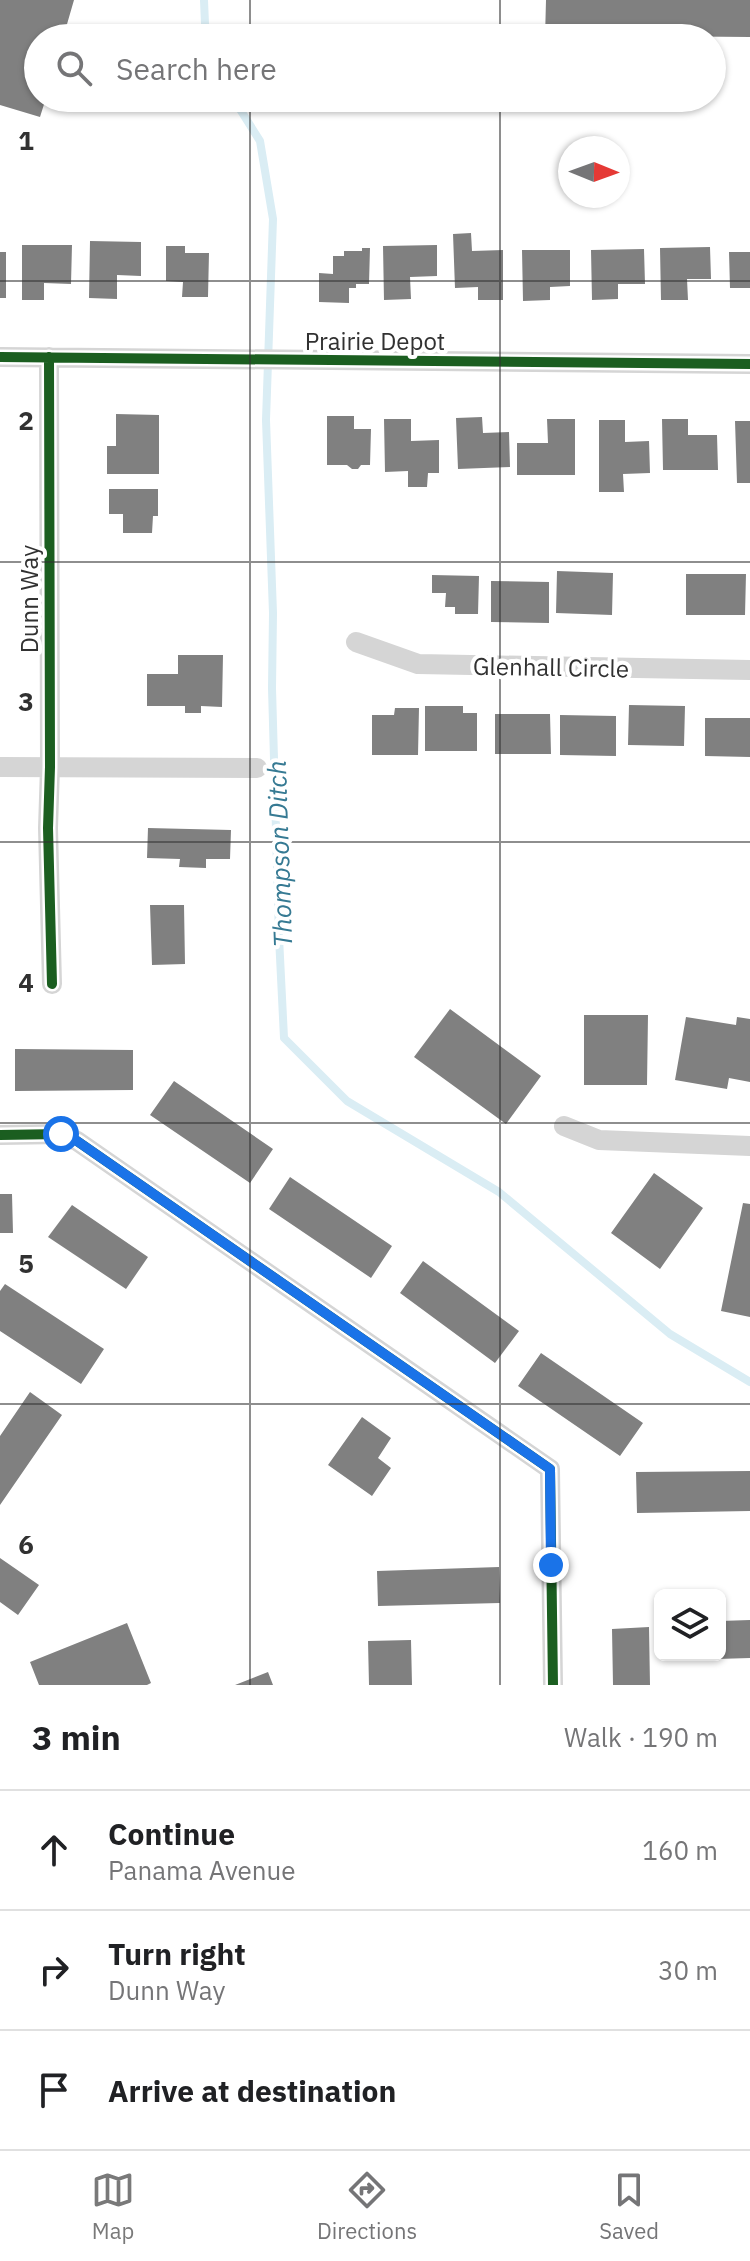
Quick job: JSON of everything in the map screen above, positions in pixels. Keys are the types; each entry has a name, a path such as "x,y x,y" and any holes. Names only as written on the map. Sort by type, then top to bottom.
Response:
{"street":[{"name":"Prairie Depot","path":"0,357 750,364"},
{"name":"Dunn Way","path":"49,357 48,828 52,984"},
{"name":"Glenhall Circle","path":"356,642 418,664 750,670"},
{"path":"0,767 257,768"},
{"path":"564,1126 599,1140 750,1146"},
{"path":"0,1135 61,1134 77,1141 550,1469 553,1685"}],"building":[{"path":"0,0 74,0 67,24 24,24 24,112 42,112 40,117 0,105"},
{"path":"546,0 750,0 750,37 726,37 726,24 545,24"},
{"path":"471,233 472,251 503,250 503,300 478,300 478,287 455,288 453,234"},
{"path":"90,241 141,242 141,276 117,275 117,299 89,298"},
{"path":"22,245 72,245 71,284 44,283 44,300 22,300"},
{"path":"437,245 437,276 410,277 411,299 384,300 383,246"},
{"path":"166,246 185,246 185,253 209,253 208,297 182,297 183,282 166,281"},
{"path":"710,247 711,279 687,279 688,300 661,300 660,248"},
{"path":"362,248 370,248 369,284 356,284 356,288 349,288 349,303 319,302 319,273 333,274 333,256 344,256 344,251 362,251"},
{"path":"644,249 645,284 618,284 618,299 592,300 591,250"},
{"path":"522,250 570,250 570,286 550,287 550,300 523,301"},
{"path":"0,252 6,252 6,298 0,298"},
{"path":"729,252 750,252 750,288 730,288"},
{"path":"116,414 159,415 159,474 107,474 107,446 116,446"},
{"path":"327,416 354,416 354,429 371,429 370,465 352,469 347,465 327,465"},
{"path":"482,417 483,433 509,432 510,467 458,469 456,418"},
{"path":"384,419 411,419 411,441 439,440 439,473 428,473 427,487 408,487 408,471 385,472"},
{"path":"547,419 575,419 575,475 517,475 517,443 548,443"},
{"path":"662,419 688,419 688,435 717,435 718,470 663,470"},
{"path":"599,420 625,420 625,442 649,441 650,473 623,474 624,492 599,492"},
{"path":"735,421 750,421 750,483 737,483"},
{"path":"109,489 158,489 158,516 153,516 152,533 123,533 123,514 109,514"},
{"path":"557,571 613,573 612,615 556,613"},
{"path":"686,574 746,574 745,615 686,615"},
{"path":"432,575 479,576 478,614 455,614 455,607 445,607 446,593 432,593"},
{"path":"491,581 549,582 549,623 491,622"},
{"path":"178,655 223,655 222,707 201,706 201,713 185,713 185,706 147,706 147,674 178,674"},
{"path":"629,705 685,706 684,746 628,745"},
{"path":"425,706 463,706 463,713 477,713 477,751 425,751"},
{"path":"395,708 419,708 418,755 372,755 372,715 394,715"},
{"path":"495,714 550,714 551,754 495,754"},
{"path":"560,715 616,716 616,756 560,755"},
{"path":"705,718 750,718 750,757 705,756"},
{"path":"148,828 231,830 230,859 206,859 206,868 179,867 180,859 147,858"},
{"path":"150,905 184,905 185,964 152,965"},
{"path":"450,1009 541,1076 506,1124 414,1057"},
{"path":"584,1015 648,1015 647,1085 584,1085"},
{"path":"686,1017 736,1025 737,1017 750,1019 750,1082 729,1078 727,1089 675,1080"},
{"path":"15,1049 133,1050 133,1090 15,1091"},
{"path":"174,1081 273,1149 250,1183 150,1115"},
{"path":"654,1173 703,1208 660,1269 611,1233"},
{"path":"290,1177 392,1246 371,1278 269,1209"},
{"path":"0,1194 12,1194 13,1233 0,1233"},
{"path":"743,1203 750,1204 750,1317 721,1311"},
{"path":"72,1205 148,1257 126,1289 48,1237"},
{"path":"423,1261 519,1331 495,1363 400,1293"},
{"path":"5,1284 104,1349 81,1384 0,1331 0,1291"},
{"path":"541,1353 643,1423 620,1456 518,1386"},
{"path":"30,1392 62,1415 0,1505 0,1436"},
{"path":"362,1417 391,1438 378,1458 391,1468 372,1496 328,1465"},
{"path":"750,1471 750,1511 637,1513 636,1472"},
{"path":"0,1558 39,1585 18,1615 0,1602"},
{"path":"499,1567 500,1603 378,1606 377,1571"},
{"path":"750,1620 750,1658 726,1659 726,1621"},
{"path":"127,1623 151,1683 39,1685 30,1662"},
{"path":"649,1627 650,1685 613,1685 612,1629"},
{"path":"411,1640 412,1685 369,1685 368,1641"},
{"path":"268,1672 273,1685 235,1685"}],"waterway":[{"name":"Thompson Ditch","path":"204,0 205,24"},
{"name":"Thompson Ditch","path":"242,112 260,141 273,219 266,420 284,1038 347,1101 499,1192 670,1334 750,1382"}],"cycle path":[{"path":"0,357 750,364"},
{"path":"49,357 48,828 52,984"},
{"path":"0,1135 61,1134 77,1141 550,1469 553,1685"}],"route":[{"path":"61,1134 77,1141 550,1469 551,1565"}]}
